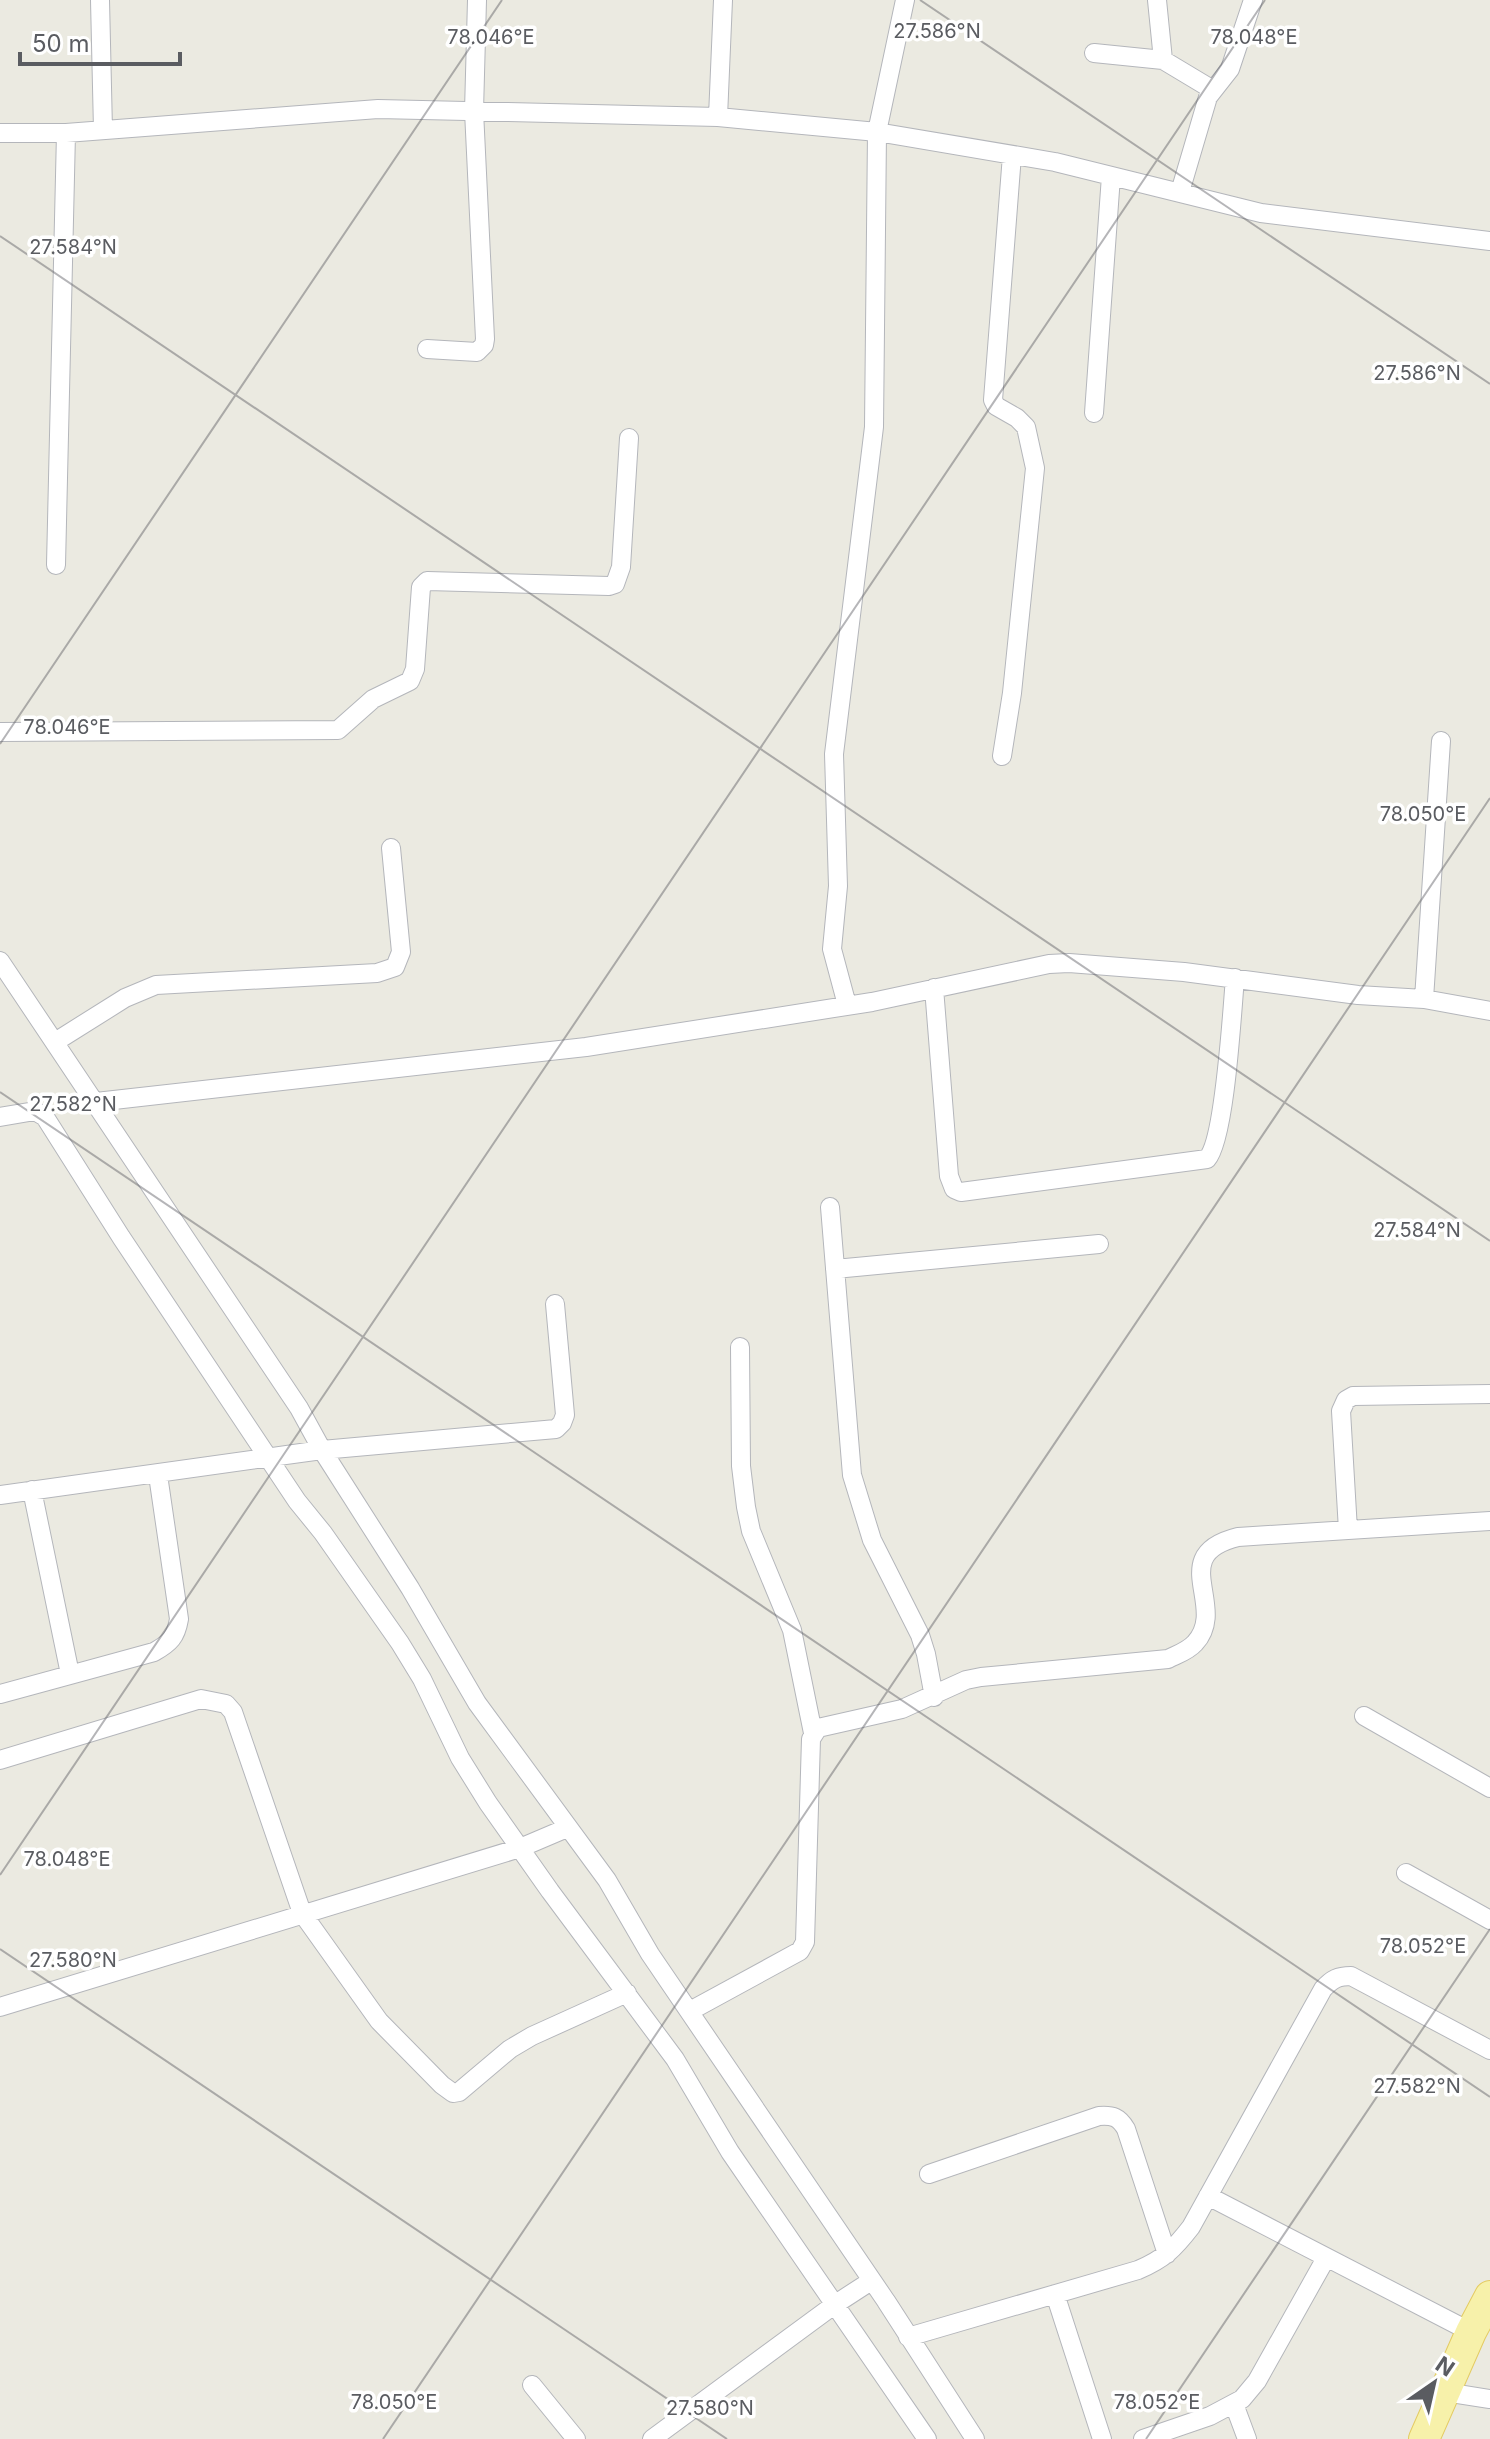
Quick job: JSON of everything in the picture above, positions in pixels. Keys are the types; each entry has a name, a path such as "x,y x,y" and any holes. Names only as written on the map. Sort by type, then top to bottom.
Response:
{"main road":[{"path":"1424,2439 1490,2296"}],"street":[{"path":"100,0 103,130"},
{"path":"427,349 477,352 485,339 474,111 477,0"},
{"path":"718,117 723,0"},
{"path":"847,1005 832,949 838,886 834,763 874,427 877,132 905,0"},
{"path":"1157,0 1163,60"},
{"path":"1180,192 1208,97 1230,69 1253,0"},
{"path":"1094,53 1163,60 1213,90"},
{"path":"0,133 66,133 378,109 718,117 877,132 1012,155 1261,213 1490,241"},
{"path":"56,565 66,133"},
{"path":"1002,756 1012,693 1035,468 1026,427 996,406 993,400 1012,155"},
{"path":"1094,413 1111,176"},
{"path":"0,732 338,730 373,699 410,681 415,669 421,587 427,581 615,584 621,567 629,438"},
{"path":"1424,999 1441,741"},
{"path":"55,1042 125,998 156,985 377,973 395,967 401,952 391,848"},
{"path":"0,961 299,1408 322,1450 410,1588 477,1703 543,1839 627,1993 675,2059 730,2152 851,2294 908,2337 975,2439"},
{"path":"96,1102 586,1047 847,1005 1029,967 1069,963 1235,978 1358,995 1424,999 1490,1011"},
{"path":"934,988 950,1184 961,1192 1207,1159 1213,1151 1220,1111 1235,978"},
{"path":"0,1117 35,1111 45,1117 121,1237 286,1456 297,1501 400,1643 422,1679 460,1758 543,1839 607,1880 650,1954 690,2011 851,2294 893,2386 927,2439"},
{"path":"830,1207 852,1475 872,1540 920,1635 934,1697"},
{"path":"835,1269 1099,1244"},
{"path":"0,1495 322,1450 556,1429 565,1415 555,1304"},
{"path":"690,2011 800,1951 805,1942 813,1733 792,1630 760,1556 746,1507 741,1466 740,1347"},
{"path":"1348,1530 1341,1411 1346,1400 1353,1396 1490,1394"},
{"path":"0,1694 154,1652 176,1635 179,1619 158,1475"},
{"path":"32,1490 70,1674"},
{"path":"813,1733 824,1725 902,1709 966,1680 1168,1659 1187,1650 1198,1640 1204,1624 1201,1563 1217,1542 1238,1537 1490,1521"},
{"path":"0,1760 201,1699 226,1704 233,1712 302,1913 379,2021 432,2076 453,2093 459,2092 510,2049 532,2036 627,1993"},
{"path":"1364,1716 1490,1788"},
{"path":"0,2007 543,1839"},
{"path":"1406,1873 1490,1920"},
{"path":"908,2337 1138,2270 1174,2250 1191,2227 1323,1989 1340,1976 1351,1976 1490,2050"},
{"path":"929,2174 1099,2116 1112,2115 1121,2120 1126,2129 1167,2254"},
{"path":"1208,2196 1471,2332"},
{"path":"1143,2439 1210,2416 1242,2399 1257,2381 1326,2258"},
{"path":"652,2439 851,2294"},
{"path":"1055,2294 1102,2439"},
{"path":"532,2385 576,2439"},
{"path":"1445,2392 1490,2399"},
{"path":"1234,2404 1247,2439"}]}
